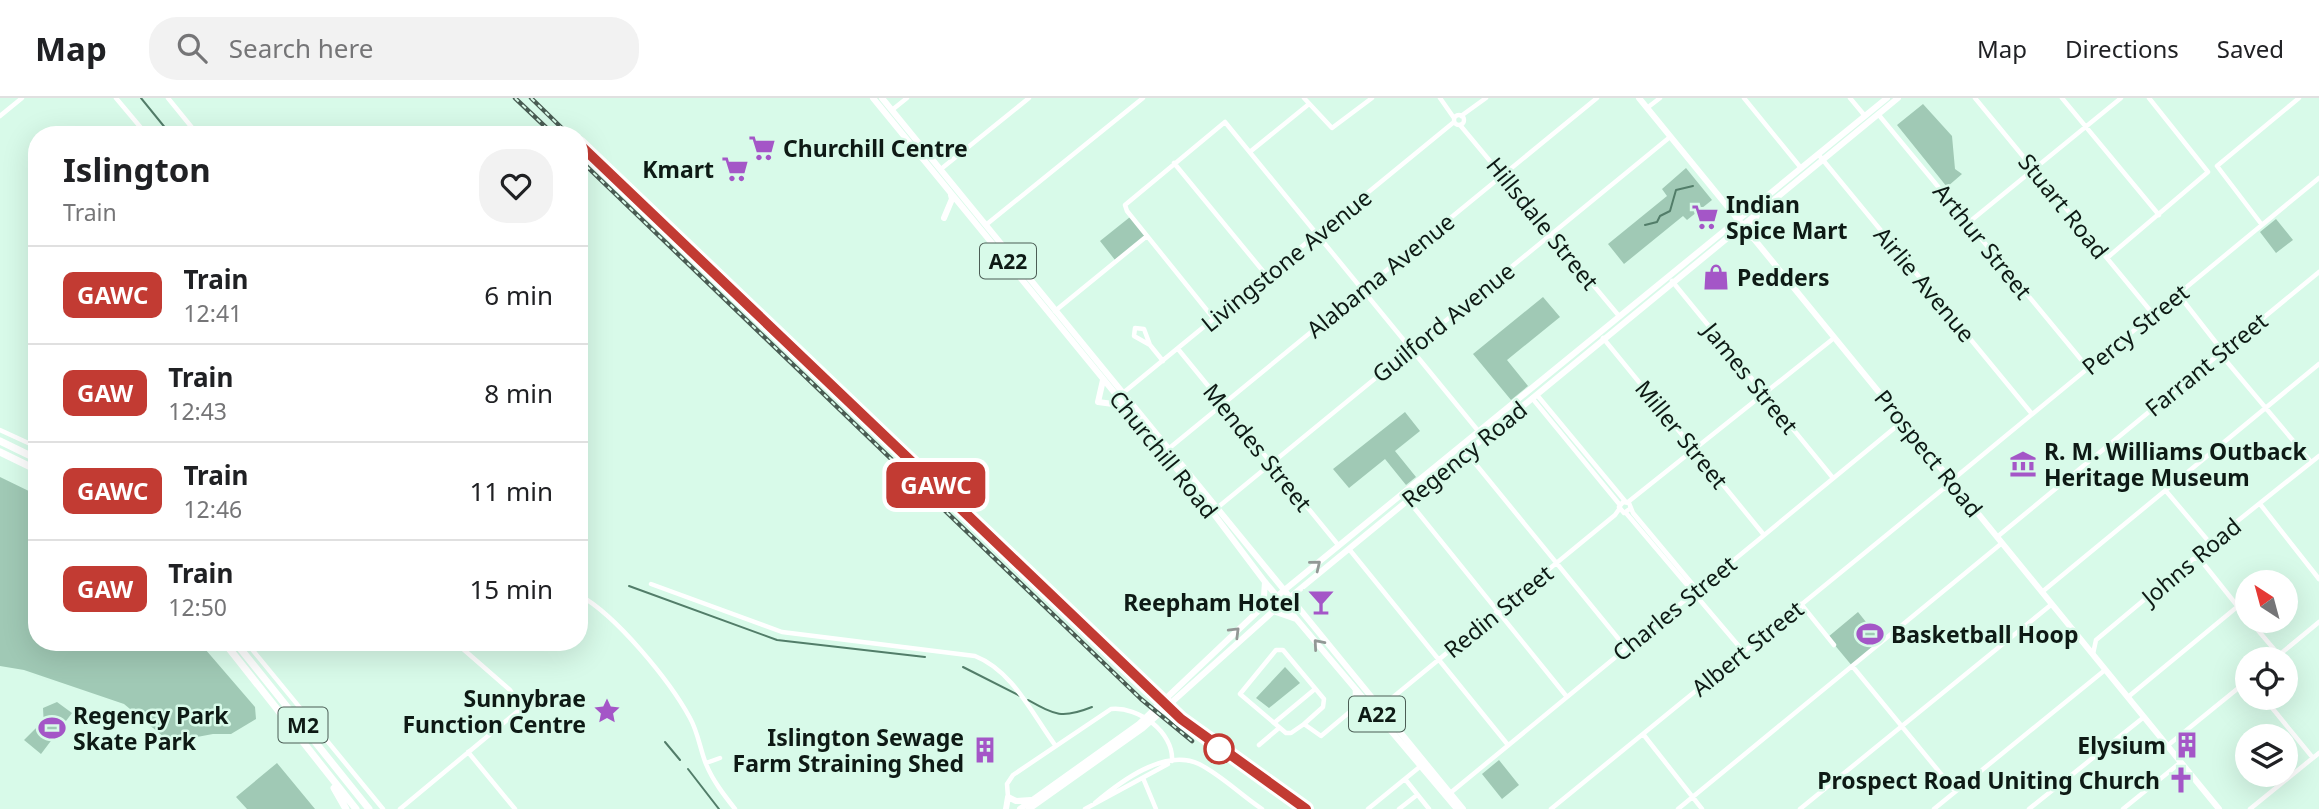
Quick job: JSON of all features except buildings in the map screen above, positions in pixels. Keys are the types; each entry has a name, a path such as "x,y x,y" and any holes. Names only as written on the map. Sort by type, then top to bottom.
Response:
{"highway":[{"path":"0,441 28,454"},
{"path":"0,452 28,466"},
{"name":"M2","path":"231,651 356,809"},
{"name":"M2","path":"242,651 342,771 369,809"},
{"name":"M2","path":"321,766 346,809"},
{"path":"342,771 375,809"}],"main road":[{"name":"Churchill Road","path":"873,98 1123,393 1265,582 1354,687 1367,697"},
{"name":"Churchill Road","path":"882,98 987,225 1103,380 1217,508 1367,697 1463,809"},
{"name":"Prospect Road","path":"1639,98 2219,809"},
{"name":"Regency Road","path":"1184,688 1255,614 1534,396 1620,317 1730,235 1740,222 1759,212 1887,98"},
{"name":"Regency Road","path":"1482,435 1671,280 1801,168 1820,157 1898,98"},
{"path":"1855,124 1878,114"},
{"path":"944,218 952,199 951,193"},
{"path":"1730,235 1754,238 1753,224 1759,212"},
{"path":"1103,380 1098,402 1113,404 1132,414"},
{"name":"Regency Road","path":"1020,809 1033,805 1141,726 1349,549 1405,497"},
{"path":"1255,614 1264,596 1265,582"},
{"path":"1273,611 1296,619"},
{"name":"Churchill Road","path":"1448,794 1457,809"},
{"path":"1006,809 1008,797 1033,805"}],"street":[{"path":"0,116 22,98"},
{"path":"116,98 139,126"},
{"path":"168,98 191,126"},
{"path":"892,110 907,98"},
{"path":"941,169 1029,98"},
{"path":"987,225 1143,98"},
{"path":"1304,98 1332,128 1372,98"},
{"name":"Hillsdale Street","path":"1440,98 1620,317"},
{"name":"Livingstone Avenue","path":"1123,393 1486,98"},
{"name":"Alabama Avenue","path":"1166,451 1597,98"},
{"path":"1647,108 1660,98"},
{"path":"1744,98 1801,168"},
{"path":"1850,98 1865,116"},
{"name":"Stuart Road","path":"1975,98 2153,314"},
{"path":"2062,98 2159,215"},
{"path":"1968,223 2121,98"},
{"path":"2107,258 2206,176 2207,170 2149,98"},
{"path":"2262,225 2217,169 2218,164 2299,98"},
{"path":"1251,151 1309,103"},
{"name":"Arthur Street","path":"1878,114 2088,368"},
{"path":"1214,319 1125,209 1129,200 1222,123 1228,124 1251,151 1482,435"},
{"name":"Guilford Avenue","path":"1217,508 1670,136"},
{"name":"Airlie Avenue","path":"1820,157 2032,414"},
{"path":"1174,163 1267,276"},
{"name":"Percy Street","path":"1952,482 2319,178"},
{"path":"1053,312 1147,236"},
{"name":"Farrant Street","path":"1678,809 1853,667 2319,272"},
{"name":"James Street","path":"1671,280 1833,478"},
{"path":"2178,294 2221,353 2311,462"},
{"name":"Miller Street","path":"1602,336 1764,535"},
{"path":"1622,510 1835,337"},
{"path":"1150,345 1163,361"},
{"name":"Mendes Street","path":"1178,349 1339,546"},
{"path":"2042,592 2319,364"},
{"path":"1534,396 1629,504 1695,586 1694,592"},
{"path":"1534,396 1622,510 1743,651"},
{"name":"Charles Street","path":"1448,794 1903,421"},
{"path":"0,430 28,443"},
{"path":"1464,449 1626,648"},
{"name":"Johns Road","path":"2096,640 2193,559 2199,558 2210,542 2319,456"},
{"name":"Albert Street","path":"1551,809 1952,482"},
{"name":"Albert Street","path":"1943,489 1952,482"},
{"path":"2165,491 2210,542"},
{"path":"1405,497 1567,697"},
{"name":"Redin Street","path":"1379,711 1629,504"},
{"path":"2260,504 2319,579"},
{"path":"1349,549 1508,745"},
{"path":"2199,558 2235,604"},
{"path":"651,584 782,632 975,656 998,669 1055,745"},
{"path":"588,602 621,628 668,686 690,718 706,763 735,809"},
{"path":"1801,604 1834,645"},
{"path":"1800,809 2052,604"},
{"path":"2128,697 2235,609"},
{"path":"2289,647 2319,622"},
{"path":"2081,638 2096,640 2093,654"},
{"path":"1276,650 1283,650 1325,704 1289,734 1274,723 1240,694 1276,650"},
{"path":"253,651 383,809"},
{"path":"400,809 518,711 520,704 510,690 465,651"},
{"path":"1853,667 1955,791"},
{"path":"1934,809 2105,670"},
{"path":"1354,687 1355,707"},
{"path":"1274,723 1315,689"},
{"path":"2167,746 2235,691"},
{"path":"1304,724 1321,736 1367,697"},
{"path":"1355,707 1379,711"},
{"path":"1008,797 1007,784 1013,775 1099,715 1124,708 1158,728 1173,753 1172,761"},
{"path":"2274,710 2313,758"},
{"path":"2029,809 2144,716"},
{"path":"1259,745 1279,727"},
{"path":"1643,734 1702,809"},
{"path":"468,752 514,809"},
{"path":"2250,809 2319,753"},
{"path":"706,763 720,758"},
{"path":"1085,809 1141,776 1156,764 1172,761 1201,766 1262,809"},
{"path":"2123,809 2181,762"},
{"path":"1368,809 1423,764"},
{"path":"1141,776 1156,809"},
{"path":"1405,779 1429,809"},
{"path":"1399,809 1417,795"}],"green space":[{"path":"1923,104 1952,136 1955,169 1962,174 1947,187 1897,125"},
{"path":"1686,168 1712,200 1687,220 1683,216 1624,264 1608,244 1667,196 1662,189"},
{"path":"1130,217 1145,236 1115,260 1100,241"},
{"path":"2276,219 2293,240 2276,253 2260,232"},
{"path":"1543,297 1560,317 1507,360 1528,386 1511,400 1473,354"},
{"path":"1405,412 1420,431 1395,451 1416,477 1406,485 1385,459 1349,488 1333,469"},
{"path":"0,477 28,491 28,651 207,651 255,707 256,719 231,734 213,734 170,742 124,704 24,670 0,666"},
{"path":"1858,612 1882,642 1853,667 1828,637"},
{"path":"1285,667 1300,683 1269,708 1256,698"},
{"name":"Regency Park Skate Park","path":"57,702 72,713 41,754 24,740 37,727 44,727 43,708"},
{"path":"1499,760 1519,785 1502,799 1482,774"},
{"path":"277,763 315,809 247,809 236,797"}],"waterway":[{"path":"141,98 164,126"},
{"path":"1645,225 1657,222 1660,216 1670,211 1676,190 1693,186"},
{"path":"629,586 777,640 925,657"},
{"path":"963,667 1020,696"},
{"path":"1028,700 1059,714 1092,707"},
{"path":"665,742 680,760"},
{"path":"688,769 719,809"}],"railway":[{"path":"515,98 545,126"},
{"path":"531,98 560,126"},
{"path":"588,153 1159,700 1204,738 1306,809"},
{"path":"588,168 1141,699 1192,741"}],"train":[{"name":"GAWC","path":"588,153 1181,719 1220,751 1306,809"}],"place":[{"name":"Churchill Centre","path":"762,148"},
{"name":"Kmart","path":"735,169"},
{"name":"Indian Spice Mart","path":"1705,217"},
{"name":"Pedders","path":"1716,277"},
{"name":"R. M. Williams Outback Heritage Museum","path":"2023,464"},
{"name":"Reepham Hotel","path":"1321,602"},
{"name":"Basketball Hoop","path":"1870,634"},
{"name":"Sunnybrae Function Centre","path":"607,711"},
{"name":"Regency Park Skate Park","path":"52,728"},
{"name":"Elysium","path":"2187,745"},
{"name":"Islington Sewage Farm Straining Shed","path":"985,750"},
{"name":"Prospect Road Uniting Church","path":"2181,780"}]}
